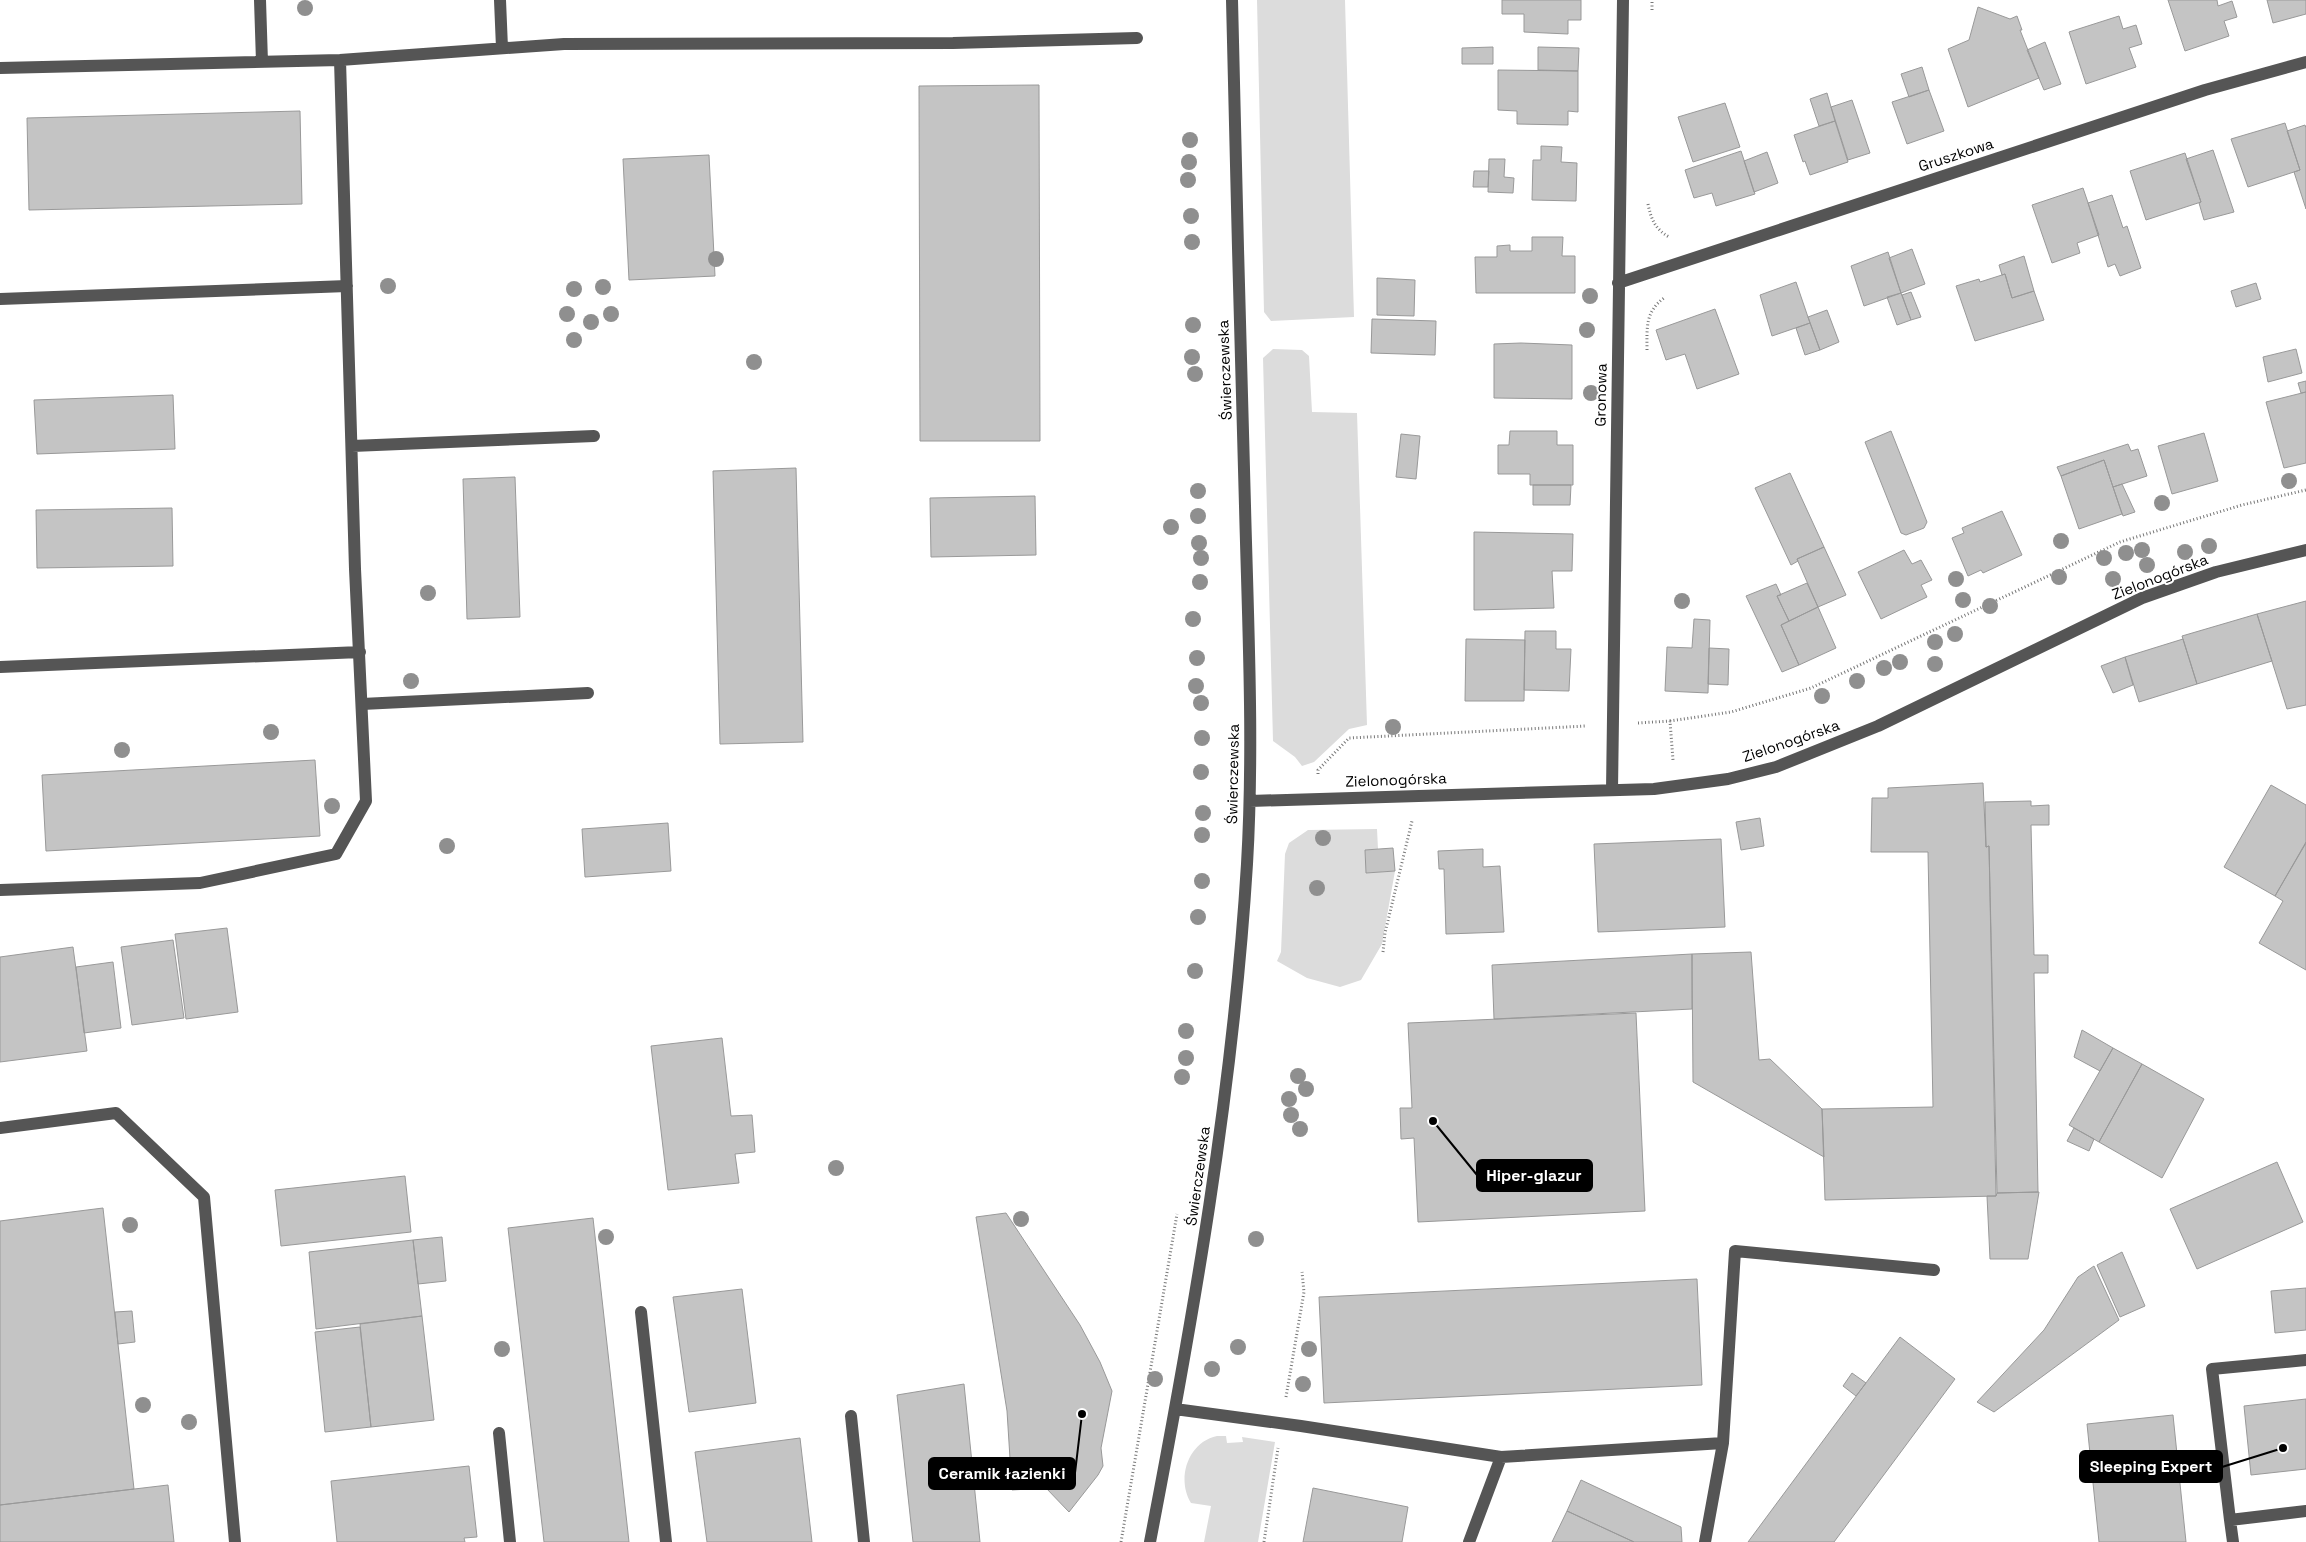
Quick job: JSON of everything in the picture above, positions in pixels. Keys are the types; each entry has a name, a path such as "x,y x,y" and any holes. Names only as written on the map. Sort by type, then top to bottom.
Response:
{"street":[{"path":"260,0 262,62"},
{"path":"500,0 502,48"},
{"name":"Świerczewska","path":"1150,1542 1176,1409 1207,1228 1226,1082 1242,930 1250,801 1250,676 1232,0"},
{"name":"Gronowa","path":"1612,790 1623,0"},
{"path":"0,68 340,60 564,44 953,42 1137,38"},
{"path":"0,890 200,883 336,854 366,800 352,446 340,60"},
{"name":"Gruszkowa","path":"1618,283 2205,90 2306,62"},
{"path":"0,299 347,286"},
{"path":"352,446 594,436"},
{"name":"Zielonogórska","path":"1250,801 1612,790 1696,784 1728,779 1776,767 1878,726 2142,598 2216,572 2306,550"},
{"path":"0,667 360,652"},
{"path":"362,704 588,693"},
{"path":"0,1128 116,1113 204,1197 235,1542"},
{"path":"1704,1542 1723,1443 1735,1251 1934,1270"},
{"path":"641,1312 666,1542"},
{"path":"2233,1542 2212,1369 2306,1360"},
{"path":"1176,1409 1292,1424 1500,1457 1723,1443"},
{"path":"851,1416 864,1542"},
{"path":"499,1433 510,1542"},
{"path":"1469,1542 1500,1457"},
{"path":"2230,1520 2306,1512"}],"path":[{"path":"1652,0 1652,20"},
{"path":"1648,201 1652,221 1661,233 1672,239"},
{"path":"1647,354 1648,324 1652,308 1663,298 1672,294"},
{"path":"1670,721 1731,712 1811,688 2120,542 2242,505 2306,490"},
{"path":"1639,723 1640,713"},
{"path":"1120,1542 1177,1214"}],"shaded area":[{"path":"1257,0 1345,0 1354,317 1271,321 1264,312"},
{"path":"1273,349 1302,350 1309,356 1312,412 1357,413 1367,725 1349,729 1314,762 1302,766 1295,757 1273,741 1263,358"},
{"path":"1377,829 1378,849 1365,850 1366,873 1395,871 1382,944 1361,980 1340,987 1307,978 1277,961 1281,952 1285,854 1289,843 1308,830"},
{"path":"1217,1436 1226,1436 1227,1443 1243,1442 1242,1437 1275,1442 1258,1542 1204,1542 1211,1506 1191,1503 1185,1483 1185,1473 1192,1454 1207,1440"}],"building":[{"path":"1502,0 1581,0 1581,20 1568,20 1568,34 1524,32 1524,14 1502,14"},
{"path":"2168,0 2217,0 2218,6 2232,1 2237,17 2224,21 2229,36 2185,51"},
{"path":"2267,0 2306,0 2306,14 2273,23"},
{"path":"1978,7 2010,19 2017,16 2022,30 2020,30 2039,78 1968,107 1948,49 1969,40"},
{"path":"2119,16 2123,29 2136,25 2142,44 2129,48 2136,67 2086,84 2069,32"},
{"path":"2045,42 2061,84 2044,90 2027,50"},
{"path":"1493,47 1493,64 1462,64 1462,48"},
{"path":"1538,47 1579,48 1578,71 1538,70"},
{"path":"1922,67 1929,90 1909,97 1901,74"},
{"path":"1498,70 1578,71 1578,112 1568,111 1568,125 1517,124 1517,111 1498,110"},
{"path":"1039,85 1040,441 920,441 919,86"},
{"path":"1929,90 1944,131 1907,144 1892,102"},
{"path":"1827,93 1835,121 1819,126 1810,99"},
{"path":"1852,100 1870,153 1848,160 1831,107"},
{"path":"1725,103 1740,147 1693,162 1678,117"},
{"path":"300,111 302,204 29,210 27,118"},
{"path":"1835,121 1848,162 1810,175 1805,161 1803,162 1794,135"},
{"path":"2285,123 2300,170 2248,187 2231,139"},
{"path":"2305,125 2306,209 2294,172 2300,170 2287,131"},
{"path":"1541,146 1562,147 1561,162 1577,163 1576,201 1532,200 1533,160 1541,160"},
{"path":"2213,150 2234,212 2204,220 2199,203 2201,202 2186,159"},
{"path":"1741,151 1755,194 1716,206 1712,193 1694,198 1685,170"},
{"path":"1767,152 1778,183 1754,192 1744,161"},
{"path":"2185,153 2201,202 2146,220 2130,171"},
{"path":"709,155 715,276 629,280 623,159"},
{"path":"1489,159 1505,159 1504,177 1514,178 1513,193 1488,192"},
{"path":"1474,171 1489,171 1488,187 1473,187"},
{"path":"2083,188 2099,235 2077,243 2080,253 2052,263 2032,205"},
{"path":"2112,195 2123,228 2127,226 2141,268 2120,276 2115,264 2108,267 2088,203"},
{"path":"1532,237 1563,237 1562,256 1575,256 1575,293 1476,293 1475,257 1497,257 1497,246 1510,245 1510,251 1532,251"},
{"path":"1912,249 1925,284 1901,293 1889,258"},
{"path":"1888,252 1901,293 1864,306 1851,266"},
{"path":"2024,256 2034,291 2012,298 2005,274 2002,275 1999,265"},
{"path":"2005,274 2012,298 2034,291 2044,320 1975,341 1956,286 1979,279 1980,282"},
{"path":"1377,278 1415,280 1414,316 1377,315"},
{"path":"1796,282 1810,323 1772,336 1760,295"},
{"path":"2256,283 2261,299 2236,307 2231,291"},
{"path":"1911,292 1921,317 1911,320 1902,295"},
{"path":"1901,293 1911,320 1897,325 1887,297"},
{"path":"1715,309 1739,374 1697,389 1685,354 1666,360 1656,330"},
{"path":"1827,310 1839,342 1820,350 1808,317"},
{"path":"1372,319 1436,321 1435,355 1371,353"},
{"path":"1810,323 1820,350 1805,355 1796,328"},
{"path":"1494,344 1572,345 1572,399 1494,398"},
{"path":"2296,349 2302,373 2268,382 2263,357"},
{"path":"2306,381 2306,392 2301,393 2298,383"},
{"path":"2306,392 2306,463 2284,468 2266,402"},
{"path":"173,395 175,449 37,454 34,400"},
{"path":"1510,431 1557,431 1557,445 1573,445 1573,485 1530,485 1530,474 1498,474 1498,445 1509,445"},
{"path":"1891,431 1927,522 1924,528 1906,535 1901,533 1865,442"},
{"path":"2204,433 2218,481 2172,494 2158,446"},
{"path":"1401,434 1420,436 1416,479 1396,477"},
{"path":"2128,444 2131,451 2138,449 2147,476 2113,487 2104,460 2061,476 2057,467"},
{"path":"2104,460 2122,514 2079,529 2061,476"},
{"path":"796,468 803,742 720,744 713,471"},
{"path":"1790,473 1824,547 1797,559 1798,561 1791,565 1755,488"},
{"path":"515,477 520,617 467,619 463,479"},
{"path":"2122,484 2135,512 2123,516 2113,487"},
{"path":"1533,485 1571,485 1570,505 1533,505"},
{"path":"1035,496 1036,555 931,557 930,498"},
{"path":"172,508 173,566 37,568 36,510"},
{"path":"2002,511 2022,555 1983,573 1981,570 1968,576 1952,538 1964,533 1962,528"},
{"path":"1474,532 1573,534 1572,571 1552,571 1554,608 1474,610"},
{"path":"1824,547 1846,595 1818,607 1797,559"},
{"path":"1904,550 1912,564 1921,560 1932,580 1921,585 1927,597 1881,619 1858,572"},
{"path":"1807,583 1818,607 1789,621 1777,596"},
{"path":"1776,584 1781,595 1777,596 1789,621 1781,625 1799,665 1782,672 1746,596"},
{"path":"2306,601 2306,705 2287,709 2257,614"},
{"path":"1818,607 1836,648 1799,665 1781,625"},
{"path":"2257,614 2272,661 2197,684 2182,636"},
{"path":"1694,619 1710,620 1708,693 1665,691 1667,647 1692,648"},
{"path":"1525,631 1556,631 1556,649 1571,649 1569,691 1524,690"},
{"path":"1466,639 1525,640 1524,701 1465,701"},
{"path":"2183,639 2197,684 2139,702 2125,657"},
{"path":"1709,648 1729,649 1728,685 1708,684"},
{"path":"2125,657 2133,685 2113,693 2101,666"},
{"path":"315,760 320,836 46,851 42,775"},
{"path":"1983,783 1986,847 1989,846 1996,1196 1825,1200 1822,1109 1933,1107 1928,852 1871,852 1872,798 1888,798 1888,788"},
{"path":"2271,785 2306,805 2306,843 2275,896 2224,867"},
{"path":"2031,801 2031,806 2049,805 2049,825 2031,825 2034,955 2048,955 2048,973 2034,973 2038,1192 1997,1193 1989,846 1986,847 1985,802"},
{"path":"1760,818 1764,846 1741,850 1736,822"},
{"path":"668,823 671,871 585,877 582,829"},
{"path":"1721,839 1725,927 1598,932 1594,844"},
{"path":"2306,842 2306,970 2259,943 2283,901 2275,896"},
{"path":"1393,848 1395,871 1366,873 1365,850"},
{"path":"1483,849 1483,867 1500,866 1504,932 1446,934 1444,869 1439,869 1438,851"},
{"path":"227,928 238,1012 186,1019 175,934"},
{"path":"173,940 184,1018 132,1025 121,947"},
{"path":"73,947 87,1051 0,1062 0,957"},
{"path":"1751,952 1759,1060 1770,1059 1822,1109 1824,1157 1693,1082 1692,954"},
{"path":"1692,954 1692,1009 1494,1019 1492,965"},
{"path":"113,962 121,1028 84,1033 76,967"},
{"path":"1636,1013 1645,1211 1418,1222 1414,1138 1401,1139 1400,1108 1412,1108 1408,1023"},
{"path":"2082,1030 2113,1048 2100,1071 2074,1057"},
{"path":"722,1038 731,1116 752,1115 755,1152 735,1154 739,1183 668,1190 651,1046"},
{"path":"2113,1048 2142,1064 2099,1142 2069,1125"},
{"path":"2142,1064 2204,1099 2162,1178 2099,1142"},
{"path":"2074,1128 2094,1139 2089,1151 2067,1141"},
{"path":"2277,1162 2303,1222 2197,1269 2170,1209"},
{"path":"405,1176 411,1232 281,1246 275,1190"},
{"path":"2039,1192 2028,1259 1990,1259 1987,1196 1996,1196 1997,1193"},
{"path":"103,1208 134,1489 0,1505 0,1221"},
{"path":"1006,1213 1080,1325 1100,1362 1112,1391 1101,1448 1103,1466 1069,1512 1046,1488 1012,1490 1007,1411 976,1217"},
{"path":"593,1218 629,1542 544,1542 508,1228"},
{"path":"442,1237 446,1281 418,1284 413,1240"},
{"path":"413,1240 422,1316 316,1329 309,1252"},
{"path":"2122,1252 2145,1306 2120,1317 2097,1265"},
{"path":"2094,1266 2119,1320 1994,1412 1977,1402 2044,1330 2078,1277"},
{"path":"1697,1279 1702,1385 1324,1403 1319,1297"},
{"path":"2306,1288 2306,1330 2275,1333 2271,1291"},
{"path":"742,1289 756,1403 689,1412 673,1297"},
{"path":"132,1311 135,1342 118,1344 115,1312"},
{"path":"422,1316 434,1420 371,1427 360,1324"},
{"path":"360,1327 371,1427 325,1432 315,1332"},
{"path":"1900,1337 1955,1379 1834,1542 1748,1542"},
{"path":"1852,1373 1866,1383 1856,1396 1843,1386"},
{"path":"964,1384 980,1542 913,1542 897,1395"},
{"path":"2306,1399 2306,1469 2251,1475 2244,1406"},
{"path":"2173,1415 2186,1542 2099,1542 2087,1424"},
{"path":"800,1438 812,1542 707,1542 695,1452"},
{"path":"469,1466 477,1537 464,1538 465,1542 337,1542 331,1481"},
{"path":"1581,1480 1681,1527 1682,1542 1634,1542 1567,1511"},
{"path":"168,1485 174,1542 0,1542 0,1505"},
{"path":"1313,1488 1408,1507 1402,1542 1303,1542"},
{"path":"1567,1511 1634,1542 1552,1542"}],"place":[{"name":"Hiper-glazur","path":"1433,1121"},
{"name":"Ceramik łazienki","path":"1082,1414"},
{"name":"Sleeping Expert","path":"2283,1448"}]}
